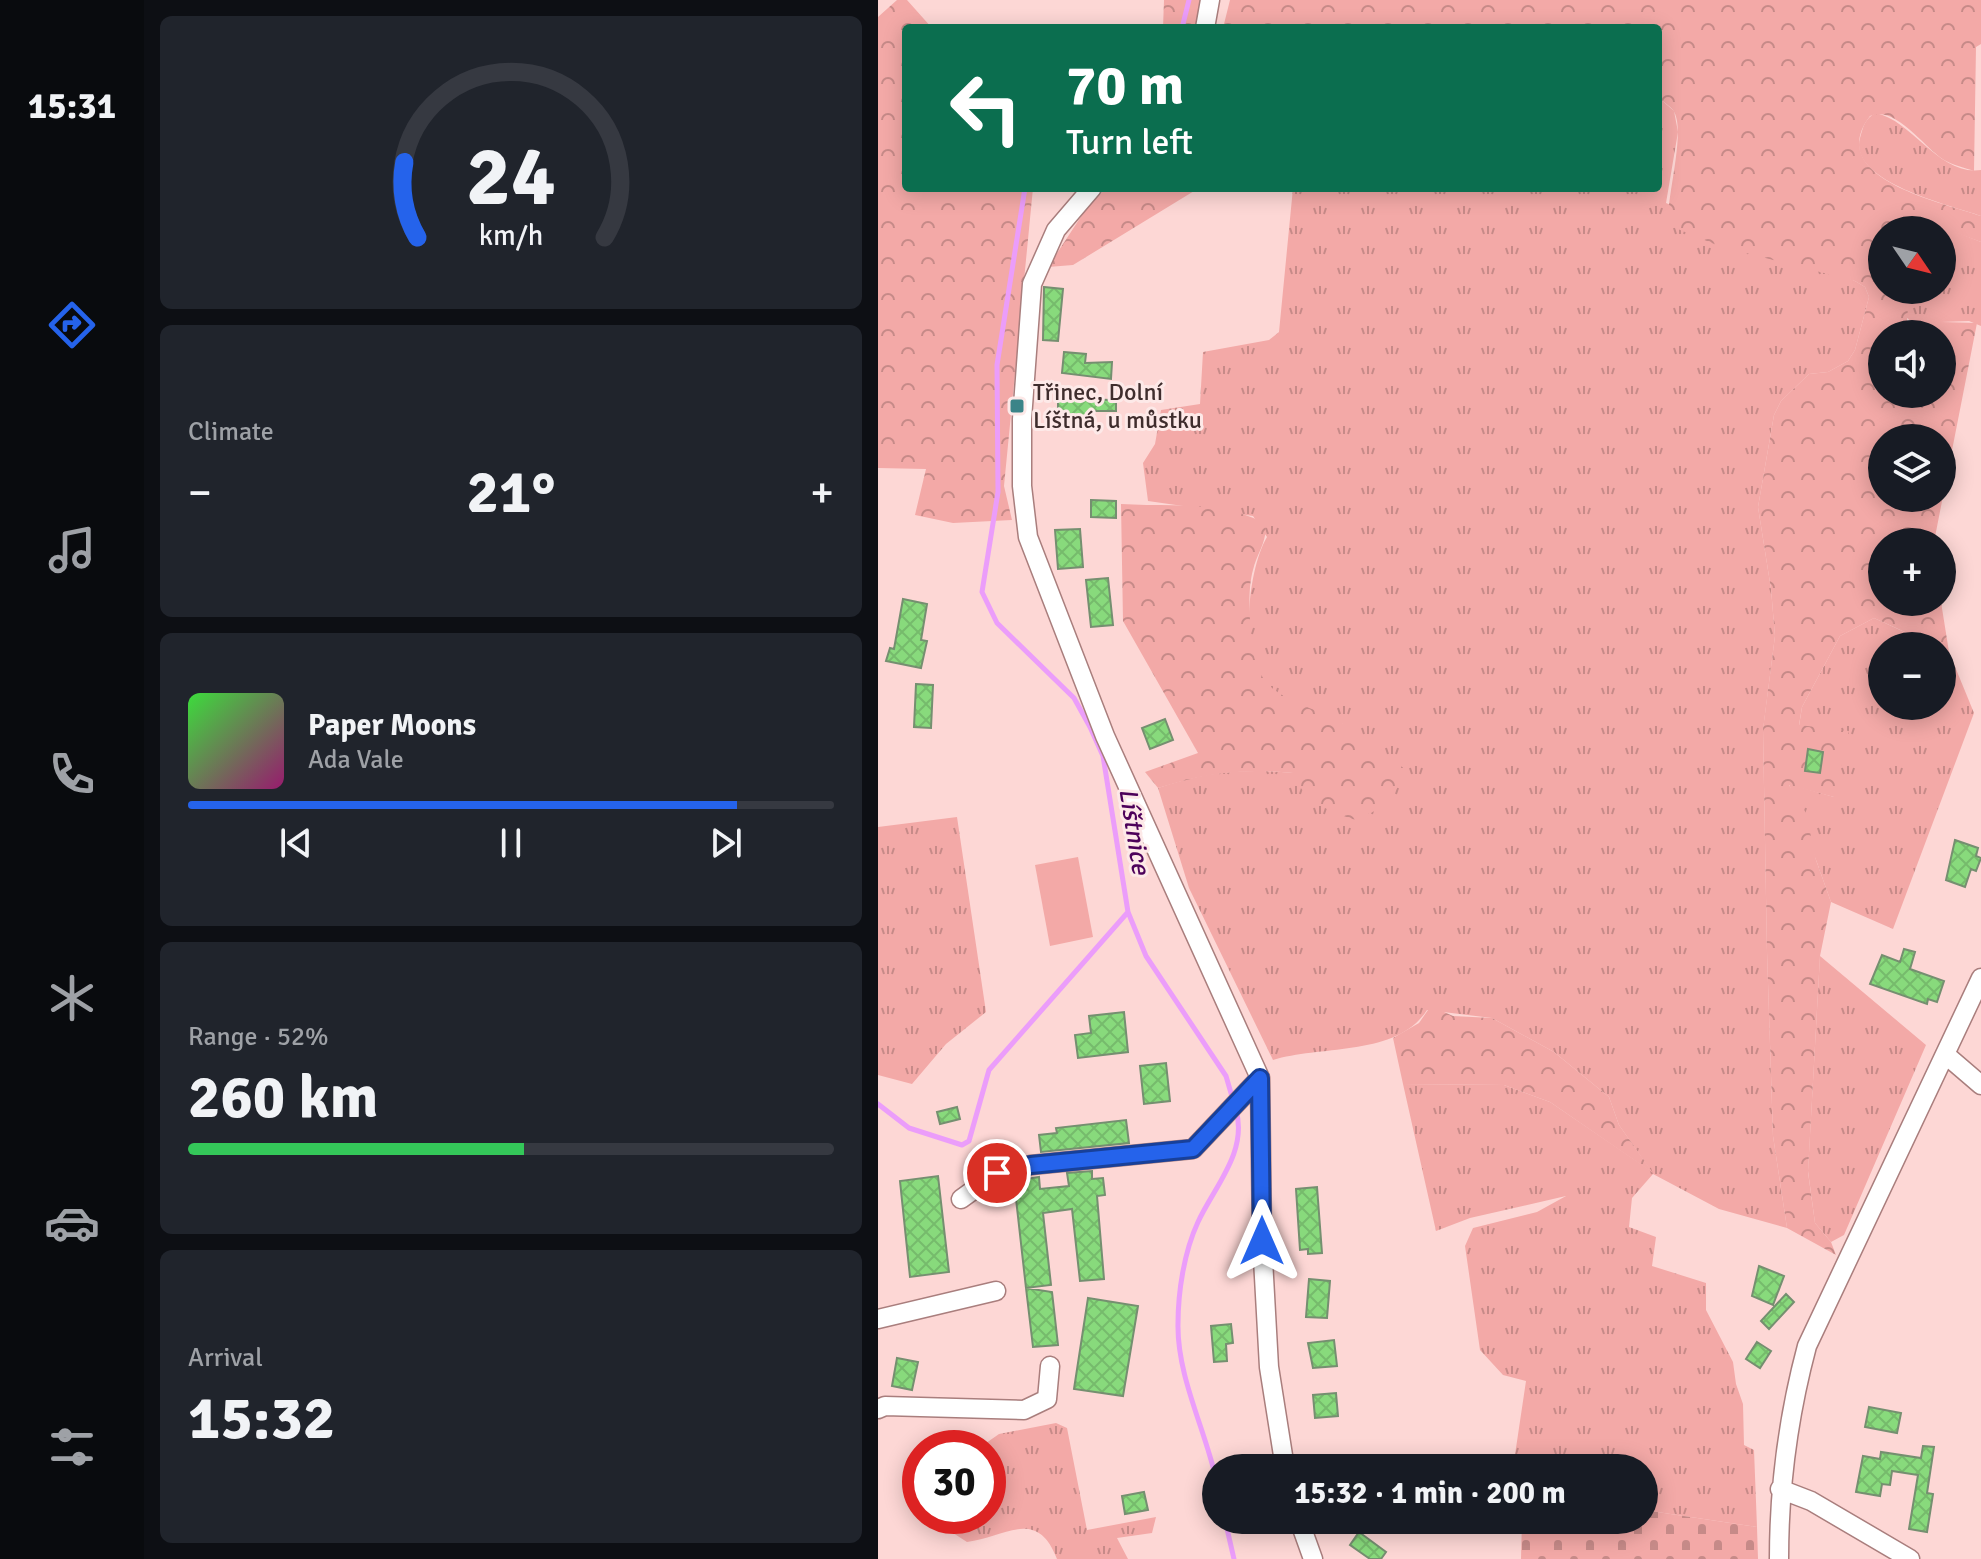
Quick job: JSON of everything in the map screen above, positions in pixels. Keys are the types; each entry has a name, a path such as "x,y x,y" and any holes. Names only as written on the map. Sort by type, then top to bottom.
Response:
{"street":[{"path":"1206,24 1210,0"},
{"path":"1089,192 1056,230 1032,284 1022,419 1022,486 1028,537 1105,736 1260,1078 1262,1241 1268,1351 1283,1454"},
{"path":"1779,1559 1780,1489 1790,1409 1807,1346 1981,978"},
{"path":"1946,1055 1981,1085"},
{"path":"961,1199 997,1173 1031,1165 1193,1149 1260,1078"},
{"path":"878,1319 996,1291"},
{"path":"878,1409 885,1406 1024,1410 1047,1399 1050,1366"},
{"path":"1780,1489 1811,1501 1910,1559"},
{"path":"1304,1534 1313,1559"}],"green space":[{"path":"897,0 907,0 928,24 902,24 902,192 1033,192 1004,486 1012,520 953,523 915,515 926,469 878,468 878,17"},
{"path":"1164,0 1204,0 1200,24 1163,24"},
{"path":"1230,0 1981,0 1981,44 1976,47 1974,171 1944,160 1889,116 1870,116 1860,138 1862,156 1874,171 1893,184 1916,195 1981,216 1981,242 1956,233 1956,216 1868,216 1868,294 1865,287 1855,281 1719,246 1668,225 1677,119 1673,110 1662,100 1662,24 1224,24"},
{"path":"1662,100 1674,111 1678,132 1666,203 1865,287 1868,301 1855,350 1848,361 1828,372 1809,374 1781,401 1774,415 1758,507 1775,636 1763,730 1767,952 1773,1136 1787,1228 1719,1209 1653,1174 1632,1198 1629,1227 1656,1237 1652,1266 1706,1283 1706,1310 1733,1362 1743,1404 1744,1445 1754,1450 1757,1527 1658,1512 1658,1454 1515,1454 1526,1381 1503,1375 1480,1350 1465,1246 1473,1228 1537,1212 1566,1196 1470,1218 1436,1231 1403,1084 1504,1085 1550,1102 1651,1171 1619,1125 1609,1097 1554,1052 1492,1018 1427,1010 1414,1025 1378,1043 1273,1060 1189,888 1158,788 1225,773 1293,773 1343,724 1283,698 1266,684 1258,670 1252,653 1249,611 1255,569 1267,537 1253,516 1148,501 1143,463 1155,444 1161,410 1200,404 1203,352 1269,340 1279,332 1293,192 1662,192"},
{"path":"1876,113 1902,126 1952,165 1966,170 1981,170 1981,216 1904,189 1869,167 1860,154 1860,138 1867,120"},
{"path":"1102,192 1192,192 1073,265 1048,267 1084,212"},
{"path":"1956,232 1981,242 1981,326 1969,321 1910,320 1906,317 1907,304 1956,304"},
{"path":"1868,301 1868,304 1908,304 1907,320 1868,320 1868,408 1956,408 1956,322 1977,323 1956,430 1956,424 1868,424 1868,512 1940,512 1937,528 1868,528 1868,616 1943,616 1946,632 1905,632 1874,618 1840,636 1802,707 1799,725 1849,731 1834,797 1789,785 1806,813 1816,860 1831,902 1820,956 1808,1172 1815,1223 1831,1242 1836,1255 1787,1228 1773,1136 1763,729 1775,636 1758,507 1774,415 1781,401 1809,374 1828,372 1848,361 1855,350"},
{"path":"1121,504 1214,508 1249,516 1265,524 1265,536 1253,570 1250,594 1252,645 1257,665 1274,690 1351,728 1407,771 1387,805 1356,820 1318,804 1303,791 1293,773 1225,773 1158,788 1145,772 1198,753 1123,621"},
{"path":"1874,618 1904,632 1868,632 1868,720 1956,720 1956,669 1974,713 1893,929 1831,902 1789,784 1834,797 1799,726 1802,707 1840,636"},
{"path":"957,817 986,1012 946,1044 912,1084 878,1075 878,827"},
{"path":"1078,857 1093,937 1050,946 1035,865"},
{"path":"1820,956 1926,1045 1844,1235 1831,1242 1815,1223 1808,1171"},
{"path":"1435,1008 1453,1016 1492,1018 1554,1052 1609,1097 1619,1125 1653,1173 1550,1102 1504,1085 1403,1084 1393,1038 1419,1023 1428,1010"},
{"path":"1056,1423 1067,1428 1087,1530 1156,1517 1152,1533 1117,1538 1128,1559 1057,1559 1040,1534 1030,1529 1006,1531 1006,1433"},
{"path":"1658,1512 1757,1527 1758,1559 1521,1559 1522,1534 1658,1534"},
{"path":"955,1534 997,1534 981,1539 967,1542"}],"building":[{"path":"1044,287 1063,289 1058,341 1043,340"},
{"path":"1064,352 1086,354 1085,363 1112,362 1111,379 1062,373"},
{"path":"1058,399 1116,400 1116,411 1092,411 1092,424 1058,425"},
{"path":"1091,500 1116,501 1116,518 1091,517"},
{"path":"1080,529 1083,567 1058,569 1055,530"},
{"path":"1108,578 1113,625 1091,627 1086,580"},
{"path":"903,599 927,604 921,640 927,641 921,668 886,661 890,648 894,649"},
{"path":"916,684 933,685 931,728 914,727"},
{"path":"1165,719 1173,740 1150,749 1142,728"},
{"path":"1808,749 1823,752 1820,773 1805,771"},
{"path":"1955,840 1978,848 1976,856 1981,858 1976,871 1971,869 1965,887 1946,880"},
{"path":"1904,949 1915,952 1910,969 1944,981 1937,1002 1928,999 1927,1004 1870,984 1882,955 1900,962"},
{"path":"1124,1012 1128,1052 1078,1058 1075,1035 1091,1033 1089,1016"},
{"path":"1166,1063 1170,1101 1144,1104 1140,1066"},
{"path":"957,1107 960,1119 940,1124 937,1112"},
{"path":"1126,1120 1129,1143 1041,1152 1039,1135 1057,1133 1056,1128"},
{"path":"1092,1171 1092,1179 1103,1178 1105,1195 1097,1196 1104,1279 1080,1281 1072,1209 1043,1213 1051,1285 1026,1288 1014,1181 1039,1177 1040,1189 1069,1186 1067,1173"},
{"path":"938,1176 949,1272 910,1277 900,1181"},
{"path":"1317,1187 1322,1253 1308,1254 1308,1249 1300,1250 1296,1189"},
{"path":"1759,1266 1784,1276 1773,1305 1752,1296"},
{"path":"1309,1279 1330,1281 1327,1318 1306,1317"},
{"path":"1026,1288 1052,1292 1058,1345 1033,1347"},
{"path":"1786,1294 1794,1302 1769,1329 1761,1321"},
{"path":"1088,1298 1138,1306 1123,1396 1074,1389"},
{"path":"1231,1324 1233,1343 1226,1344 1227,1361 1214,1362 1211,1326"},
{"path":"1334,1340 1337,1366 1313,1368 1308,1343"},
{"path":"1757,1342 1771,1351 1760,1368 1746,1359"},
{"path":"897,1358 918,1362 912,1390 892,1386"},
{"path":"1336,1393 1338,1416 1315,1418 1313,1395"},
{"path":"1869,1407 1901,1413 1897,1433 1865,1427"},
{"path":"1923,1446 1934,1447 1927,1493 1933,1494 1927,1532 1909,1529 1918,1475 1892,1471 1890,1485 1882,1484 1880,1496 1856,1492 1863,1456 1880,1459 1881,1452 1921,1458"},
{"path":"1144,1492 1148,1510 1125,1514 1122,1496"},
{"path":"1358,1534 1362,1534 1386,1552 1381,1559 1370,1559 1350,1545"}],"waterway":[{"name":"Líštnice","path":"1183,24 1189,0"},
{"name":"Líštnice","path":"1024,192 997,365 998,492 982,592 997,623 1074,698 1090,727 1103,756 1128,912 1146,956 1226,1076 1233,1100"},
{"path":"878,1104 909,1128 962,1145 969,1141 989,1070 1128,912"},
{"name":"Líštnice","path":"1209,1454 1182,1363 1178,1312 1183,1272 1193,1234 1233,1155 1237,1140 1236,1110"},
{"name":"Líštnice","path":"1228,1534 1234,1559"}],"place":[{"name":"Třinec, Dolní Líštná, u můstku","path":"1017,406"}],"route":[{"path":"997,1173 1031,1165 1193,1149 1234,1102 1260,1078 1262,1241"}]}
